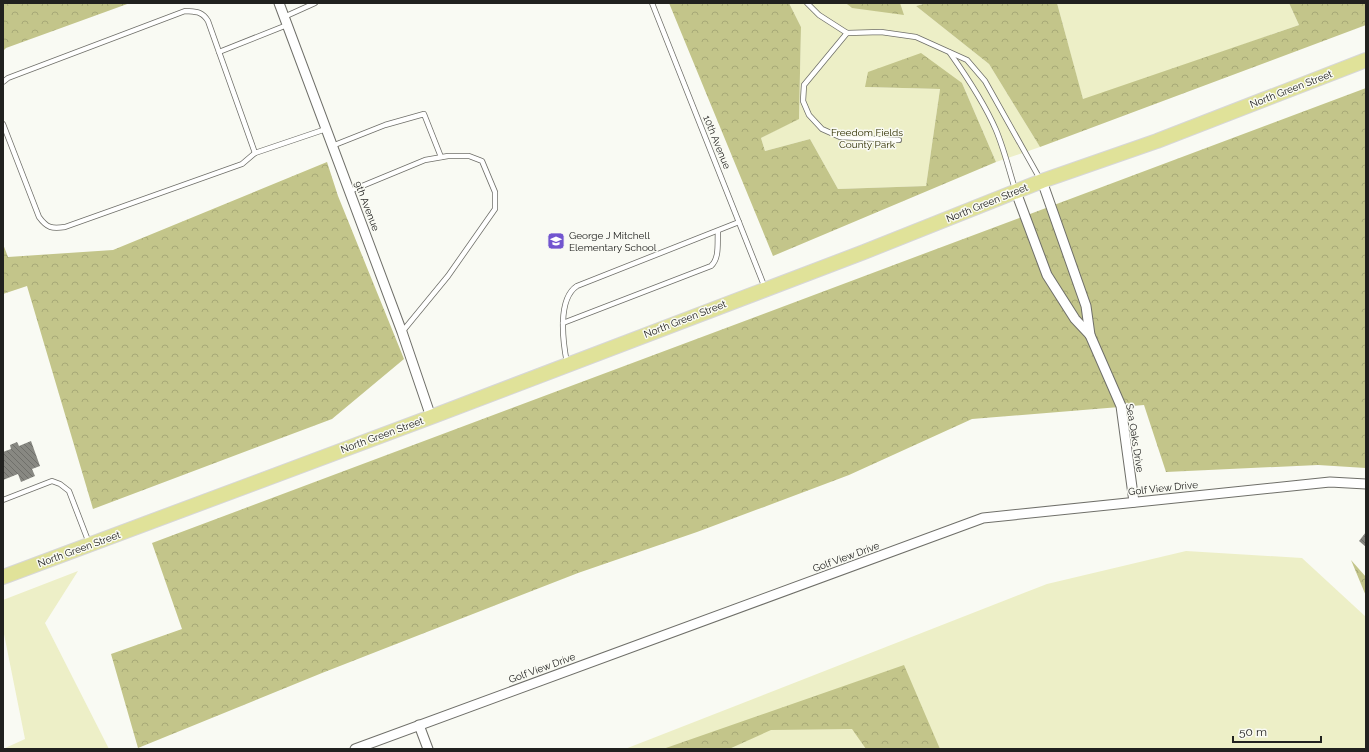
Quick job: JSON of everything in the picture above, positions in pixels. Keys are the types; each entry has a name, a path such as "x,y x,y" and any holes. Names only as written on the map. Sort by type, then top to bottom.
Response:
{"main road":[{"name":"North Green Street","path":"4,575 431,417 1042,181 1157,141 1366,60"}],"street":[{"name":"9th Avenue","path":"279,3 402,332 431,417"},
{"name":"Sea Oaks Drive","path":"1042,181 1086,306 1090,335 1121,406 1134,502"},
{"name":"Sea Oaks Drive","path":"1016,192 1047,275 1075,320 1090,335"},
{"name":"Golf View Drive","path":"355,749 983,518 1330,482 1366,484"},
{"path":"419,725 428,749"}],"lane":[{"path":"219,52 286,21 315,3"},
{"name":"10th Avenue","path":"652,3 765,288"},
{"path":"807,3 819,15 847,33 881,32 916,37 967,60 985,81 1042,181"},
{"path":"3,82 8,78 185,11 197,12 204,15 208,21 255,153"},
{"path":"847,33 804,85 803,101 809,115 822,129 840,137 898,140"},
{"path":"949,52 967,77 985,107 996,130 1016,192"},
{"path":"332,146 385,126 424,114 441,157"},
{"path":"3,124 39,217 45,225 54,229 65,227 242,164 255,153 326,129"},
{"path":"350,192 425,160 441,157 469,156 482,161 495,192 495,209 448,276 402,332"},
{"path":"567,365 563,343 563,323 567,296 572,289 739,222"},
{"path":"563,323 711,266 715,262 716,257 718,231"},
{"path":"3,500 52,481 60,484 69,491 90,544"}],"green space":[{"path":"3,3 130,3 6,48 3,51"},
{"path":"669,3 789,3 801,27 799,119 761,138 765,151 810,139 838,189 926,186 940,89 865,87 868,72 921,53 962,83 996,162 773,256"},
{"name":"Freedom Fields County Park","path":"789,3 927,3 916,6 989,64 1040,147 996,162 962,83 865,87 940,89 926,186 838,189 810,139 765,151 761,138 799,118 801,27"},
{"path":"846,3 900,3 904,15 852,8"},
{"path":"927,3 1057,3 1083,99 1299,25 1289,3 1366,3 1366,25 1040,147 989,64 916,6"},
{"path":"1057,3 1289,3 1299,25 1083,100"},
{"path":"1366,88 1366,468 1318,465 1166,472 1144,405 972,419 849,475 697,532 578,573 322,673 138,748 111,654 182,629 152,543"},
{"path":"327,162 338,196 404,359 332,419 93,509 27,286 3,294 3,244 8,257 113,250"},
{"path":"1186,551 1302,558 1366,617 1366,749 625,749 1047,584"},
{"path":"1351,560 1366,577 1366,596"},
{"path":"78,571 45,623 109,749 3,749 25,739 3,629 3,600"},
{"path":"904,665 940,749 866,749 852,729 771,730 729,749 663,749"}],"building":[{"path":"31,441 40,466 32,469 35,476 21,482 18,474 3,480 3,452 11,449 10,445 17,442 19,446"},
{"path":"1366,532 1366,547 1359,541"}],"place":[{"name":"George J Mitchell Elementary School","path":"556,241"}]}
